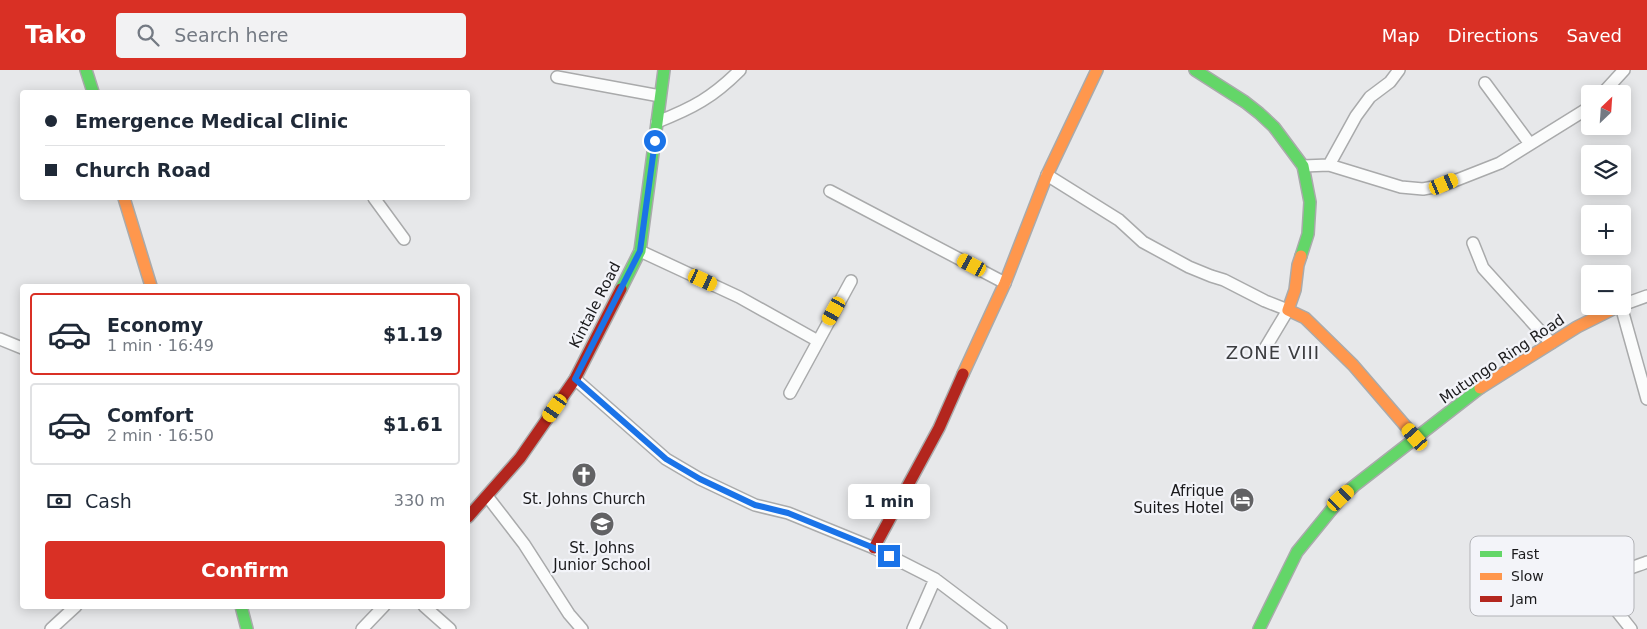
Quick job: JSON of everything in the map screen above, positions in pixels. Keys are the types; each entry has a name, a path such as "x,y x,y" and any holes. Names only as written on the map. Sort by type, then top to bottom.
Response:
{"street":[{"path":"86,70 92,90"},
{"name":"Kintale Road","path":"470,515 520,458 575,379 640,251 664,70"},
{"path":"658,122 693,108 722,88 740,70"},
{"path":"874,548 939,428 1005,283 1047,175 1097,70"},
{"path":"1195,70 1208,73 1259,113 1274,127 1303,166 1310,202 1308,234 1298,264 1295,290 1288,310 1264,350"},
{"path":"1329,165 1361,109 1370,97 1390,82 1399,70"},
{"path":"1610,85 1624,70"},
{"path":"558,78 660,96"},
{"path":"1485,83 1530,144"},
{"path":"1303,166 1329,165 1401,186 1423,188 1444,184 1500,163 1581,113"},
{"path":"1047,175 1119,220 1143,242 1189,267 1224,280 1265,301 1305,318 1352,365 1415,437"},
{"path":"830,190 1005,283"},
{"path":"125,200 150,284"},
{"path":"375,200 404,239"},
{"path":"1473,243 1483,268 1551,343"},
{"path":"640,251 739,297 818,341"},
{"path":"790,393 851,281"},
{"name":"Mutungo Ring Road","path":"1631,302 1647,296"},
{"name":"Mutungo Ring Road","path":"1259,629 1297,552 1341,498 1415,437 1478,389 1577,327 1602,315"},
{"path":"1624,315 1647,399"},
{"path":"0,339 20,347"},
{"path":"575,379 666,459 700,479 755,505 788,513 874,548 935,580 1001,629"},
{"path":"487,496 524,544 582,629"},
{"path":"1634,567 1647,562"},
{"path":"913,629 935,580"},
{"path":"51,629 73,609"},
{"path":"242,609 247,629"},
{"path":"362,629 381,609"},
{"path":"427,609 450,629"},
{"path":"1621,616 1631,629"}],"traffic: fast":[{"path":"86,70 92,90"},
{"path":"621,289 640,251 664,70"},
{"path":"1195,70 1259,113 1274,127 1303,166 1310,202 1308,234 1301,256"},
{"path":"1259,629 1297,552 1341,498 1480,388"},
{"path":"242,609 247,629"}],"traffic: slow":[{"path":"963,374 1005,283 1047,175 1097,70"},
{"path":"125,200 150,284"},
{"path":"1301,256 1295,290 1288,310 1305,318 1353,365 1415,437"},
{"path":"1480,388 1577,327 1601,315"}],"traffic: jam":[{"path":"470,515 520,458 575,379 621,289"},
{"path":"874,548 939,428 963,374"}],"place":[{"name":"St. Johns Church","path":"584,475"},
{"name":"Afrique Suites Hotel","path":"1242,500"},
{"name":"St. Johns Junior School","path":"602,524"}],"district":[{"name":"ZONE VIII","path":"1273,353"}],"route":[{"path":"655,141 640,251 575,379 666,459 700,479 755,505 788,513 889,556"}]}
